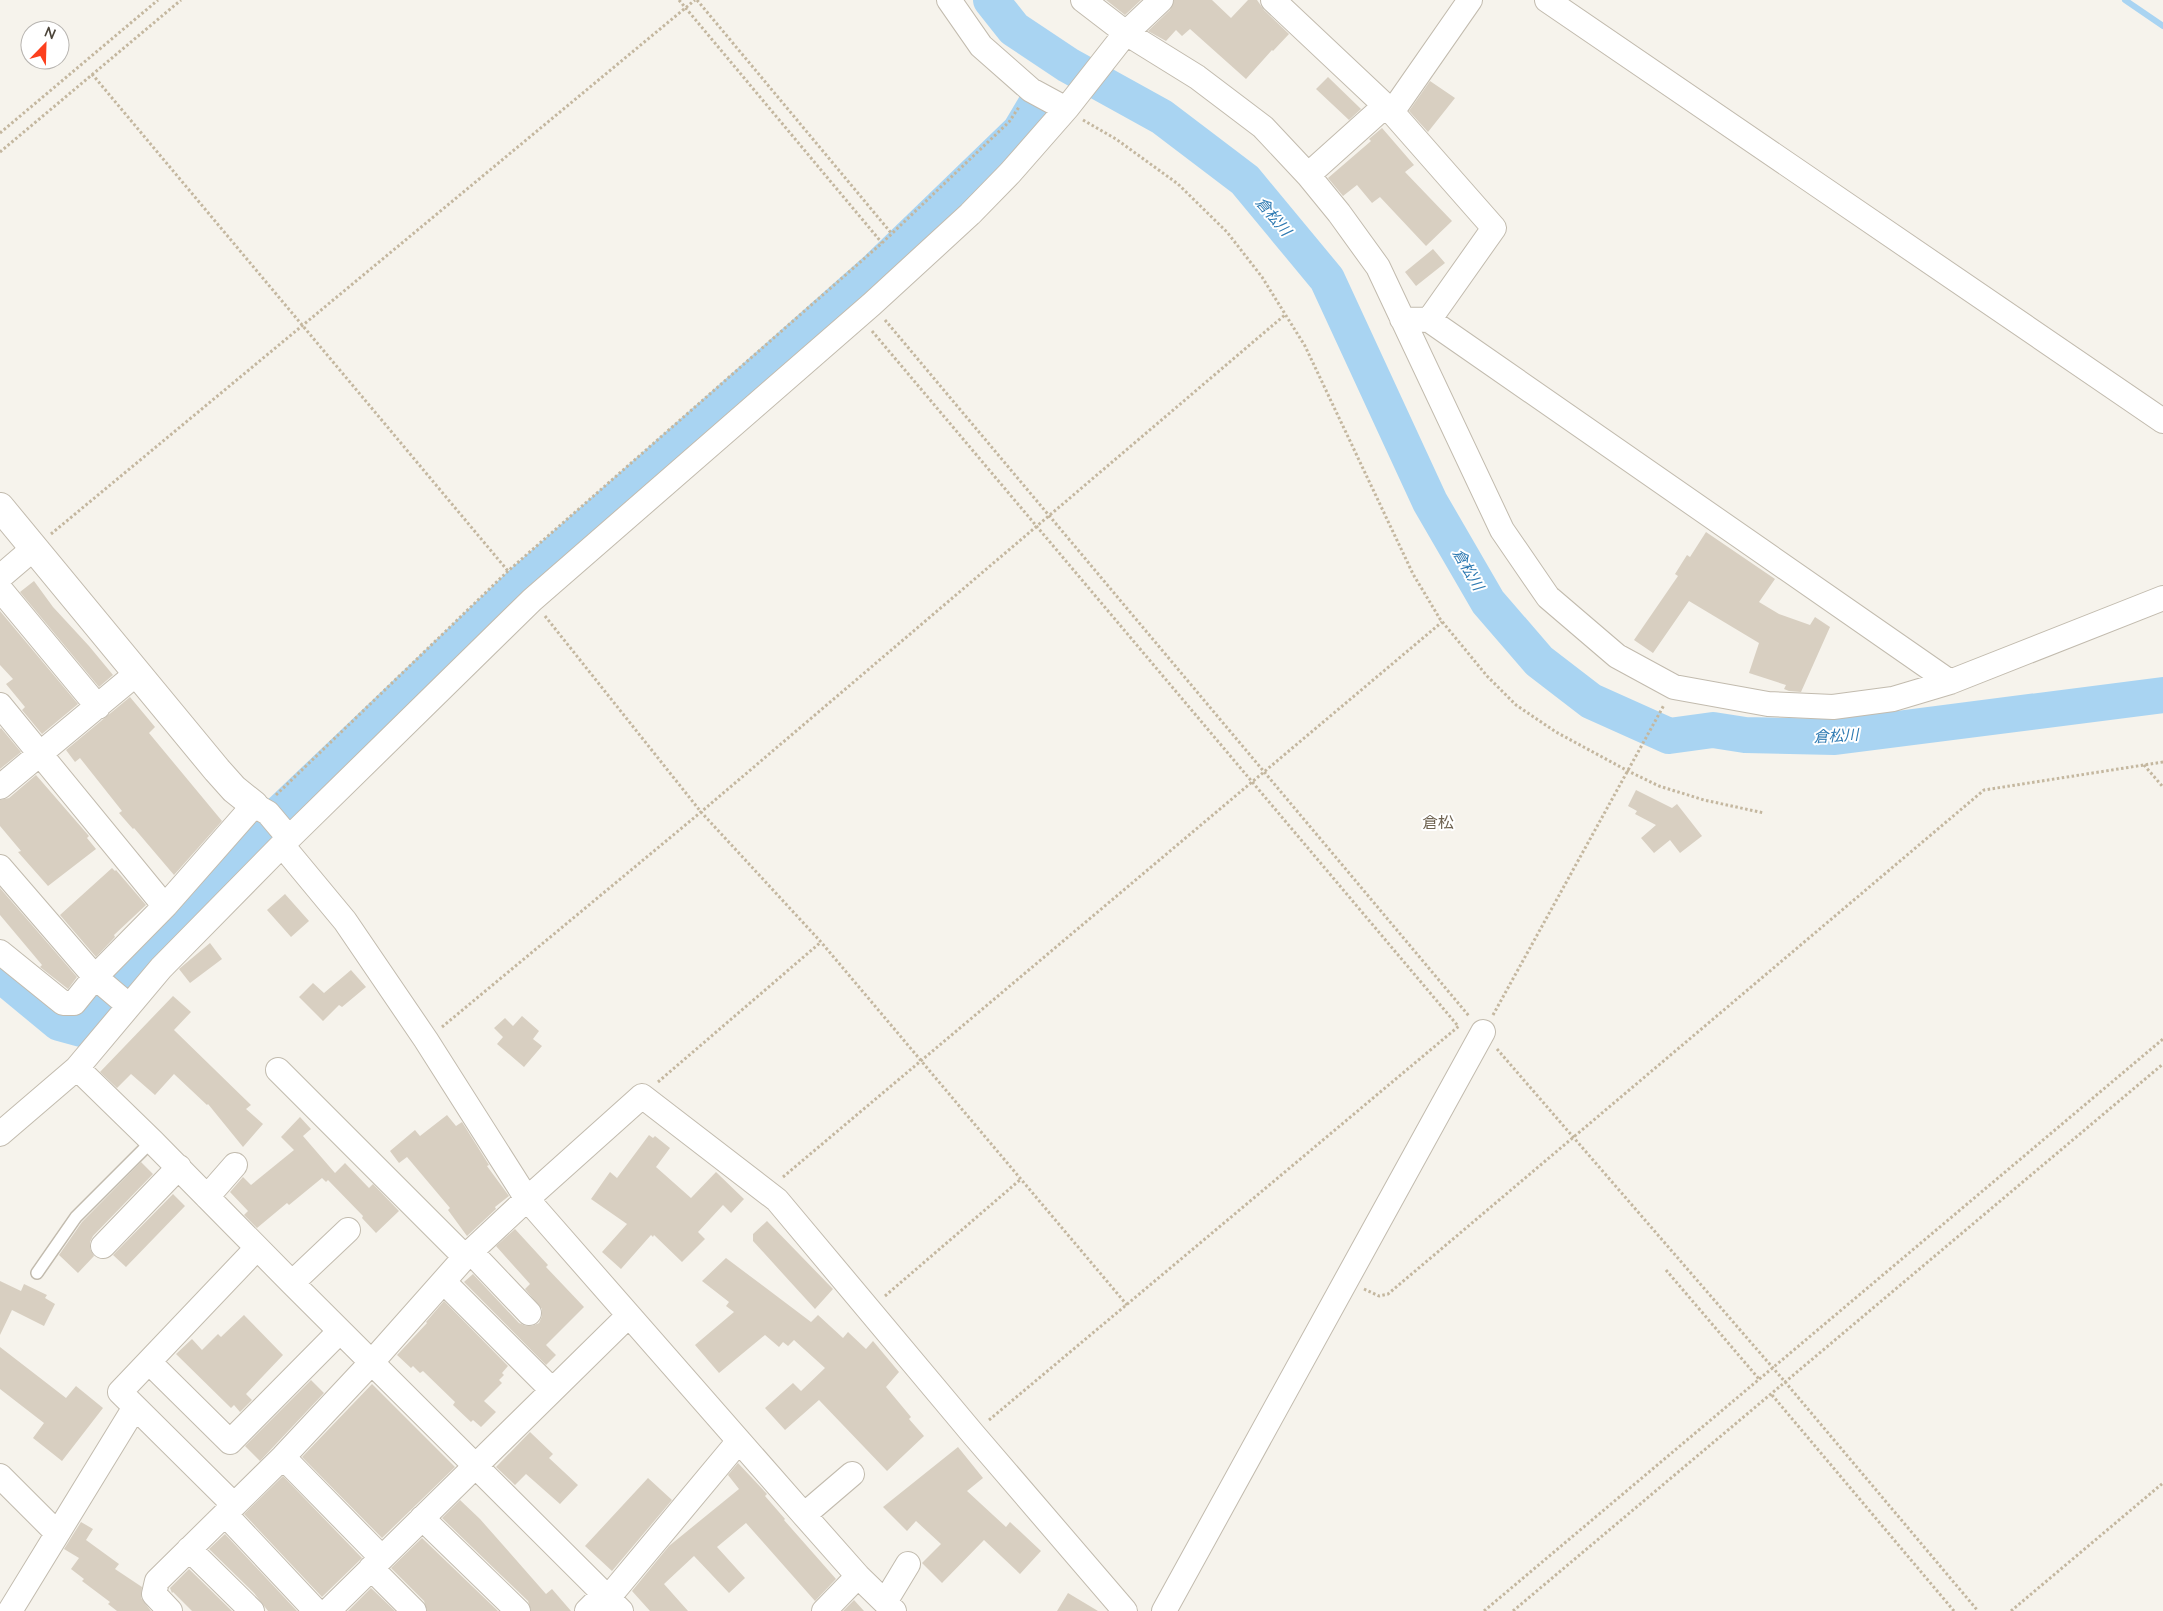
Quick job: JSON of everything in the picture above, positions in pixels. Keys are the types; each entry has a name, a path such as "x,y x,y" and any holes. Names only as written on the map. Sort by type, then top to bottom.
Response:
{"street":[{"path":"949,0 981,46 1031,90 1067,109"},
{"path":"1083,0 1126,33 1197,77 1263,127 1308,175 1340,213 1378,267 1502,530 1548,597 1617,656 1674,686 1768,704 1833,707 1893,698 1950,682 2163,598"},
{"path":"0,1134 77,1068 112,992 166,905 273,823 865,310 970,214 1010,173 1067,109 1126,33 1161,0"},
{"path":"1273,0 1389,108 1494,228 1429,320"},
{"path":"1308,175 1389,108 1470,0"},
{"path":"1547,0 2163,421"},
{"path":"1402,319 1429,320 1950,682"},
{"path":"0,507 222,776 273,823 346,920 426,1040 527,1199 738,1442 858,1576 889,1606 908,1564"},
{"path":"0,577 34,548"},
{"path":"0,589 98,707"},
{"path":"0,787 136,674"},
{"path":"0,704 158,898 166,905"},
{"path":"0,952 63,1003 74,1003 112,992 161,968 273,823"},
{"path":"0,867 112,992"},
{"path":"1164,1611 1347,1280 1476,1024"},
{"path":"77,1068 611,1601"},
{"path":"278,1070 529,1313"},
{"path":"170,1611 154,1594 157,1581 283,1457 372,1363 468,1255 527,1199 642,1096 778,1200 973,1434 1125,1611"},
{"path":"207,1196 235,1165"},
{"path":"103,1246 179,1168"},
{"path":"292,1283 348,1230"},
{"path":"257,1248 120,1392 230,1510 316,1611"},
{"path":"444,1282 551,1389"},
{"path":"328,1611 551,1389 628,1316"},
{"path":"149,1362 230,1442 340,1331"},
{"path":"10,1611 135,1407"},
{"path":"587,1611 611,1601 738,1442"},
{"path":"283,1457 376,1563 414,1611"},
{"path":"804,1515 852,1474"},
{"path":"0,1476 57,1533"},
{"path":"422,1518 518,1611"},
{"path":"189,1549 252,1611"},
{"path":"824,1611 858,1576"}],"lane":[{"path":"37,1273 76,1217 152,1141"}],"path":[{"path":"0,133 158,0"},
{"path":"0,152 181,0"},
{"path":"679,0 882,244"},
{"path":"34,548 696,0 892,234"},
{"path":"92,74 508,571"},
{"path":"273,823 271,799 508,571 882,244 1009,122 1031,90"},
{"path":"1067,109 1116,139 1178,184 1227,232 1262,277 1306,346 1413,574 1442,622 1487,676 1516,705 1556,732 1659,786 1704,800 1764,813"},
{"path":"865,310 1048,516 1476,1024 1786,1383 1978,1611"},
{"path":"865,310 1037,525 1458,1026"},
{"path":"426,1040 701,812 1286,314"},
{"path":"532,600 701,812 821,942 1127,1305"},
{"path":"767,1192 1442,622"},
{"path":"1476,1024 1628,770 1669,696"},
{"path":"1347,1280 1372,1294 1379,1296 1388,1294 1984,790 2163,762"},
{"path":"2144,765 2163,787"},
{"path":"642,1096 821,942"},
{"path":"973,1434 1458,1026 1476,1024"},
{"path":"1484,1611 2163,1039"},
{"path":"1513,1611 2163,1064"},
{"path":"869,1309 1021,1179"},
{"path":"1666,1270 1759,1379"},
{"path":"1772,1394 1954,1611"},
{"path":"2011,1611 2163,1483"}],"building":[{"path":"1106,0 1141,0 1125,15"},
{"path":"1174,0 1212,0 1231,18 1248,0 1257,0 1264,10 1289,34 1246,79 1190,29 1182,36 1176,30 1166,41 1148,31 1170,10"},
{"path":"1328,77 1361,109 1349,120 1316,89"},
{"path":"1430,81 1455,98 1428,132 1409,111"},
{"path":"1382,128 1414,165 1405,172 1452,221 1426,246 1380,197 1372,203 1357,185 1343,196 1328,178 1371,141 1369,139"},
{"path":"1433,249 1445,263 1416,286 1405,272"},
{"path":"1706,532 1775,579 1759,602 1779,614 1810,625 1815,617 1830,627 1801,692 1789,691 1784,689 1786,685 1749,673 1759,643 1689,601 1653,653 1634,640 1678,576 1675,574 1687,555 1690,557"},
{"path":"34,581 53,607 113,675 99,687 20,592"},
{"path":"0,611 78,704 42,734 22,710 25,707 6,684 13,679 0,665"},
{"path":"130,697 155,727 149,733 222,821 174,875 119,813 122,811 80,758 75,762 66,750"},
{"path":"0,729 21,752 0,769"},
{"path":"36,775 89,836 87,838 96,849 48,886 18,852 21,851 0,826 0,800 9,798"},
{"path":"1636,790 1672,808 1677,804 1702,836 1680,853 1670,840 1654,853 1641,838 1656,825 1635,814 1637,811 1628,806"},
{"path":"112,868 116,870 146,905 114,935 115,937 96,957 60,915"},
{"path":"0,888 77,977 68,989 40,967 42,965 0,915"},
{"path":"285,894 309,921 291,937 267,910"},
{"path":"210,943 222,959 190,983 179,969"},
{"path":"351,970 366,987 342,1007 339,1005 323,1021 299,997 313,983 324,993"},
{"path":"173,996 191,1012 174,1030 251,1105 246,1109 263,1124 243,1147 208,1104 174,1074 155,1095 131,1074 117,1088 100,1072"},
{"path":"522,1016 539,1031 533,1039 542,1046 524,1067 497,1044 503,1037 494,1028 505,1018 513,1026"},
{"path":"447,1115 456,1126 462,1122 489,1165 487,1166 509,1196 495,1207 496,1209 467,1236 448,1210 450,1208 407,1157 399,1163 390,1151 415,1130 420,1136"},
{"path":"300,1117 311,1129 303,1136 335,1173 345,1163 369,1188 373,1184 399,1211 376,1233 362,1218 363,1216 328,1180 326,1182 322,1178 289,1205 287,1203 257,1228 244,1215 248,1211 230,1192 243,1177 251,1185 294,1150 281,1137"},
{"path":"649,1135 653,1138 655,1136 670,1148 656,1167 691,1198 716,1172 744,1199 731,1213 723,1205 698,1232 705,1239 682,1262 654,1235 653,1237 651,1235 621,1269 602,1252 627,1224 591,1199 610,1172 617,1178"},
{"path":"141,1162 153,1174 93,1236 90,1242 90,1249 94,1256 78,1273 59,1255 82,1222"},
{"path":"173,1194 185,1206 126,1267 113,1255"},
{"path":"767,1221 833,1289 815,1309 753,1241 753,1234"},
{"path":"515,1229 548,1265 546,1267 584,1307 546,1345 556,1355 546,1365 464,1282 473,1274 519,1323 532,1326 539,1323 542,1309 525,1289 530,1284 496,1246"},
{"path":"726,1258 811,1322 818,1315 843,1338 848,1332 866,1349 873,1341 899,1372 886,1387 924,1436 887,1471 819,1400 785,1430 765,1408 793,1383 801,1391 825,1368 794,1340 788,1346 783,1342 779,1347 765,1335 719,1373 695,1345 734,1312 726,1306 729,1302 702,1281"},
{"path":"0,1281 21,1291 24,1284 47,1295 45,1298 55,1304 44,1326 12,1310 0,1335"},
{"path":"444,1301 508,1366 502,1373 504,1375 499,1380 502,1383 484,1401 496,1412 481,1427 473,1420 471,1422 453,1405 455,1402 423,1371 420,1373 413,1366 411,1368 397,1355 427,1323"},
{"path":"244,1315 283,1355 246,1394 252,1400 240,1412 234,1405 231,1408 176,1354 192,1339 202,1350 218,1334 221,1337"},
{"path":"0,1347 66,1398 76,1386 103,1408 62,1461 33,1438 44,1423 0,1389"},
{"path":"311,1380 324,1393 260,1461 245,1446"},
{"path":"372,1384 455,1467 382,1538 302,1457"},
{"path":"530,1432 553,1454 549,1458 578,1485 560,1504 526,1474 515,1485 496,1467"},
{"path":"958,1447 983,1478 967,1491 1006,1527 1010,1522 1041,1551 1020,1574 984,1540 942,1583 922,1563 941,1544 916,1521 907,1531 883,1507"},
{"path":"738,1463 767,1494 765,1496 784,1520 836,1579 815,1601 746,1523 717,1547 745,1578 729,1593 694,1556 664,1584 688,1611 650,1611 632,1591 669,1546 739,1489 728,1475"},
{"path":"283,1476 362,1558 322,1597 244,1514"},
{"path":"648,1478 672,1500 612,1571 585,1546"},
{"path":"460,1500 480,1519 546,1594 552,1589 571,1611 531,1611 528,1601 442,1518"},
{"path":"81,1522 93,1529 86,1540 119,1564 115,1569 142,1587 141,1598 151,1611 117,1611 108,1604 110,1602 82,1581 84,1579 71,1569 79,1558 64,1549"},
{"path":"225,1534 297,1611 268,1611 254,1593 209,1549"},
{"path":"422,1538 498,1611 427,1611 424,1601 391,1568"},
{"path":"189,1569 232,1611 192,1611 172,1593 170,1588"},
{"path":"371,1588 395,1611 348,1611"},
{"path":"1068,1593 1098,1611 1057,1611"},
{"path":"854,1600 864,1611 843,1611"}],"waterway":[{"name":"倉松川","path":"991,0 1014,29 1068,65 1162,117 1245,180 1327,279 1430,502 1488,602 1539,661 1591,701 1669,736 1713,730 1745,735 1835,737 2163,695"},
{"path":"2125,0 2163,26"},
{"path":"0,974 59,1023 81,1029 264,828 523,582 876,270 1020,131 1036,104"}],"district":[{"name":"倉松","path":"1438,821"}]}
